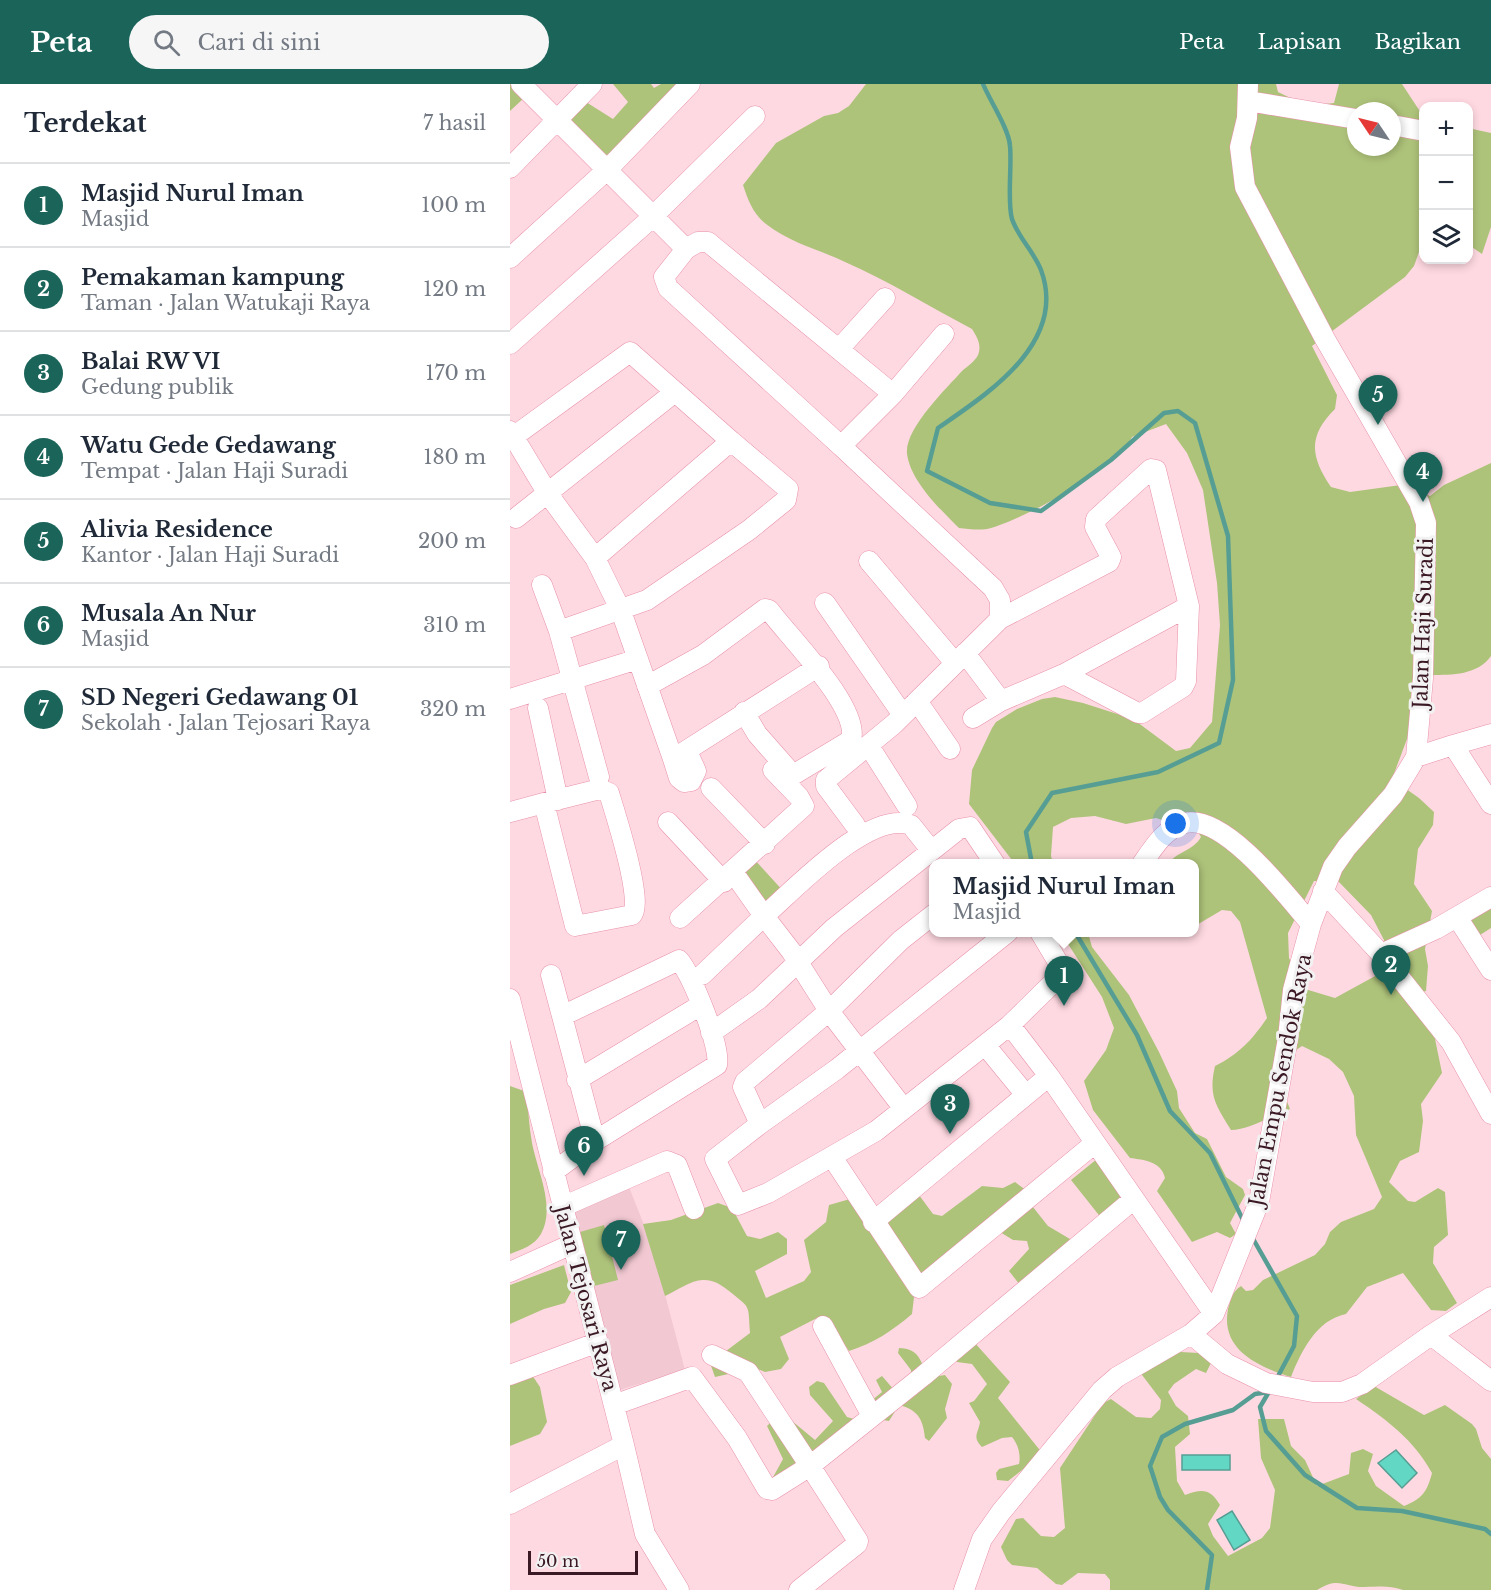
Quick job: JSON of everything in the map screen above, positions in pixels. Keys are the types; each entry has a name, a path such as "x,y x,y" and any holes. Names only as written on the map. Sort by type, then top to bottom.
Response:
{"street":[{"path":"521,84 686,249"},
{"path":"510,168 592,84"},
{"path":"510,258 608,169 690,84"},
{"path":"1248,92 1347,117"},
{"name":"Jalan Haji Suradi","path":"1248,92 1240,147 1245,187 1325,339 1419,502 1426,523 1423,678 1416,757 1393,795 1347,847 1333,867 1323,891"},
{"path":"510,344 654,215 755,116"},
{"path":"1401,127 1419,130"},
{"path":"893,394 708,242 698,242 686,249 664,277 668,288 993,588 1000,600 1000,619"},
{"path":"839,349 885,298"},
{"path":"841,446 893,394 944,334"},
{"path":"559,631 621,611 647,600 749,530 788,497 788,489 632,354 625,353 512,434 549,494 595,558 621,611 647,686 680,755 819,666"},
{"path":"516,518 675,392"},
{"path":"595,558 731,441"},
{"path":"855,825 825,783 910,708 1000,619 1109,562 1111,557 1095,527 1096,519 1151,469 1156,470 1159,474 1189,606 1185,684 1180,691 1142,713 1137,713 1064,674"},
{"path":"869,561 1001,701"},
{"path":"542,585 559,631 599,777"},
{"path":"825,603 910,708 950,749"},
{"path":"973,718 1001,701 1064,674 1189,606"},
{"path":"647,686 703,655 765,609 769,610 782,628 819,666 853,733 851,740 793,775 763,741 744,712"},
{"path":"510,687 571,676 638,659"},
{"path":"510,699 571,676"},
{"path":"510,812 551,802 600,789 609,793 631,880 636,908 632,915 580,926 572,922 551,802 538,708"},
{"path":"1416,757 1491,734"},
{"path":"1453,745 1491,804"},
{"path":"869,746 906,806"},
{"path":"680,918 765,844 804,806 799,797 766,762"},
{"path":"711,788 765,844"},
{"path":"668,822 728,877 764,916 797,961 829,1011 904,1108"},
{"path":"702,975 829,858 880,827 895,823 911,825 932,850"},
{"path":"1146,859 1169,831 1182,824 1201,824 1245,850 1311,924"},
{"path":"711,1034 759,999 834,928 959,829 970,827 992,859"},
{"path":"1323,891 1381,954 1451,1042 1491,1114"},
{"name":"Jalan Empu Sendok Raya","path":"964,1590 982,1539 988,1530 1102,1390 1118,1377 1191,1334 1214,1314 1259,1202 1288,1038 1293,990 1311,924 1323,891"},
{"path":"1381,954 1457,917 1491,897"},
{"path":"760,1124 743,1084 829,1011 901,940 929,917"},
{"path":"1457,917 1491,970"},
{"path":"1003,937 860,1051 715,1159 738,1205 768,1193 876,1131 1010,1025 1061,975 1059,964 1042,937"},
{"path":"553,1172 595,1141 714,1069 718,1060 701,1005 681,961 676,959 562,1016"},
{"path":"551,975 595,1141"},
{"name":"Jalan Tejosari Raya","path":"510,999 645,1533 679,1590"},
{"path":"577,1080 701,1005"},
{"path":"1010,1025 1049,1076 1214,1314"},
{"path":"986,1045 1026,1095"},
{"path":"873,1222 1049,1076"},
{"path":"831,1157 916,1286 923,1287 1095,1143"},
{"path":"562,1207 668,1161 677,1165 694,1209"},
{"path":"614,1405 692,1377 737,1438 767,1489 772,1490 810,1466 923,1376 1134,1199"},
{"path":"510,1272 572,1244"},
{"path":"1191,1334 1227,1364 1274,1384 1313,1392 1342,1392 1362,1384 1431,1335 1491,1297"},
{"path":"823,1326 872,1416"},
{"path":"1431,1335 1491,1381"},
{"path":"510,1375 596,1343"},
{"path":"711,1355 748,1372 858,1541 799,1590"},
{"path":"510,1504 624,1445"}],"shaded area":[{"path":"510,84 524,98 510,111"},
{"path":"613,84 651,84 654,88 661,84 681,84 618,149 605,156 566,120 586,102 613,119 628,102"},
{"path":"866,84 1276,84 1278,92 1307,106 1334,103 1339,84 1402,84 1419,110 1419,252 1414,266 1405,277 1312,346 1337,395 1335,409 1320,428 1315,446 1319,466 1331,487 1350,492 1401,485 1430,496 1444,485 1491,463 1491,656 1479,667 1464,673 1431,675 1392,779 1434,812 1433,825 1418,849 1414,884 1432,911 1425,949 1428,966 1426,991 1406,996 1434,1034 1442,1073 1421,1104 1423,1121 1419,1152 1400,1161 1389,1182 1408,1201 1415,1202 1438,1188 1445,1192 1448,1235 1434,1247 1433,1263 1457,1303 1446,1311 1431,1310 1403,1273 1367,1287 1346,1314 1326,1323 1311,1338 1291,1377 1255,1362 1236,1346 1230,1336 1227,1324 1228,1309 1238,1288 1241,1286 1246,1291 1253,1290 1263,1280 1315,1255 1325,1244 1330,1232 1341,1222 1374,1209 1382,1197 1356,1135 1354,1096 1343,1072 1329,1059 1302,1046 1273,1066 1290,1109 1253,1125 1231,1130 1213,1093 1215,1066 1244,1046 1267,1018 1240,922 1231,911 1222,910 1199,924 1199,859 1174,859 1198,842 1201,837 1186,813 1162,820 1156,818 1126,824 1095,816 1071,818 1053,827 1052,859 1011,859 969,804 972,770 996,722 1017,709 1042,699 1055,697 1083,703 1133,719 1176,751 1190,748 1212,722 1220,625 1217,583 1203,490 1187,453 1166,424 1132,437 1123,450 1109,463 1069,491 1047,503 991,528 979,530 959,528 920,485 907,454 912,433 919,421 937,398 977,357 979,344 974,332 878,277 775,231 754,211 743,185 776,143 824,116 838,113 849,106","holes":["1314,881 1338,881 1371,915 1384,940 1384,976 1377,975 1335,998 1305,989 1289,958 1288,933"]},
{"path":"1473,129 1491,133 1491,227 1482,254 1473,248"},
{"path":"754,859 785,893 768,908 737,875"},
{"path":"1491,904 1491,928 1480,935 1471,927 1468,916"},
{"path":"1064,937 1089,937 1092,947 1129,995 1159,1052 1177,1091 1179,1108 1195,1133 1207,1139 1226,1177 1243,1189 1245,1195 1230,1223 1236,1234 1230,1238 1217,1232 1192,1242 1157,1191 1165,1178 1160,1168 1151,1162 1130,1158 1093,1110 1084,1081 1106,1050 1114,1028 1102,997"},
{"path":"510,1086 527,1092 532,1143 544,1188 547,1212 538,1238 527,1247 510,1254"},
{"path":"1097,1159 1128,1198 1102,1219 1071,1180"},
{"path":"627,1182 652,1245 685,1370 616,1391 565,1207"},
{"path":"1015,1182 1027,1191 930,1273 917,1272 912,1314 897,1326 875,1340 849,1351 826,1318 817,1318 780,1337 789,1359 781,1369 765,1372 755,1368 715,1377 710,1363 750,1333 747,1308 723,1287 708,1280 695,1281 665,1296 643,1224 671,1220 718,1203 732,1208 747,1236 760,1239 778,1232 787,1239 787,1254 755,1271 766,1298 804,1281 811,1272 804,1240 826,1222 829,1205 850,1199 870,1229 919,1195 933,1214 942,1216 982,1186 1003,1188"},
{"path":"1029,1202 1048,1226 1070,1239 1074,1244 1020,1285 1009,1271 1029,1249 1027,1241 1013,1240 1000,1232"},
{"path":"604,1225 618,1280 594,1286 580,1232"},
{"path":"564,1265 571,1292 565,1303 544,1309 510,1324 510,1285"},
{"path":"974,1342 1010,1382 998,1398 1043,1454 1008,1481 997,1480 996,1473 999,1469 1019,1464 1016,1443 1012,1437 1002,1438 982,1447 979,1444 977,1435 980,1422 969,1403 974,1401 987,1384 972,1364 957,1362 951,1356"},
{"path":"899,1348 911,1350 919,1357 927,1378 945,1375 952,1384 945,1409 947,1418 929,1441 925,1438 921,1421 911,1410 899,1405 889,1421 877,1419 871,1401 882,1392 876,1380 882,1376 895,1391 911,1375 911,1370 898,1353"},
{"path":"1199,1353 1211,1363 1206,1373 1196,1369 1174,1384 1168,1392 1176,1406 1188,1416 1190,1434 1175,1447 1177,1481 1185,1495 1205,1491 1216,1499 1220,1505 1208,1524 1213,1536 1228,1556 1262,1538 1270,1528 1275,1490 1261,1458 1258,1419 1284,1419 1291,1446 1305,1460 1317,1486 1349,1474 1351,1453 1363,1449 1373,1454 1368,1471 1376,1486 1404,1506 1423,1494 1432,1473 1425,1461 1399,1432 1356,1399 1374,1386 1424,1415 1445,1405 1476,1429 1482,1448 1491,1459 1491,1590 1403,1590 1336,1583 1317,1590 1110,1590 1110,1580 1105,1574 1078,1573 1062,1585 1056,1584 1037,1568 1012,1565 1001,1547 1016,1519 1023,1518 1041,1536 1054,1537 1065,1528 1060,1468 1103,1403 1111,1399 1136,1417 1151,1418 1160,1409 1161,1400 1139,1371 1171,1354"},
{"path":"532,1375 540,1387 547,1422 540,1434 510,1446 510,1384"},
{"path":"817,1381 824,1383 847,1417 861,1421 866,1433 837,1457 803,1463 772,1479 783,1459 767,1426 773,1420 786,1416 815,1440 833,1421 810,1395 809,1387"},
{"path":"1396,1450 1417,1473 1402,1488 1378,1463"},
{"path":"1182,1455 1230,1455 1230,1470 1182,1470"},
{"path":"1232,1511 1250,1540 1234,1550 1217,1520"}],"waterway":[{"path":"983,84 1009,139 1012,219 1041,270 1046,296 1043,321 1033,343 1018,364 979,399 938,428 927,471 990,503 1041,511 1111,460 1164,413 1178,411 1195,423 1228,536 1233,680 1219,743 1158,772 1052,793 1026,832 1031,859"},
{"path":"1078,937 1137,1035 1170,1111 1210,1153 1244,1222"},
{"path":"1252,1237 1297,1316 1294,1346 1276,1380"},
{"path":"1270,1390 1260,1407 1266,1431 1305,1475 1357,1508 1402,1511 1485,1529 1491,1534"},
{"path":"1207,1590 1212,1555 1168,1510 1160,1497 1150,1466 1162,1437 1185,1424 1233,1410 1255,1394 1269,1392"}],"place":[{"name":"Alivia Residence","path":"1378,425"},
{"name":"Watu Gede Gedawang","path":"1423,502"},
{"name":"Pemakaman kampung","path":"1391,995"},
{"name":"Masjid Nurul Iman","path":"1064,1006"},
{"name":"Balai RW VI","path":"950,1134"},
{"name":"Musala An Nur","path":"584,1176"},
{"name":"SD Negeri Gedawang 01","path":"621,1270"}]}
